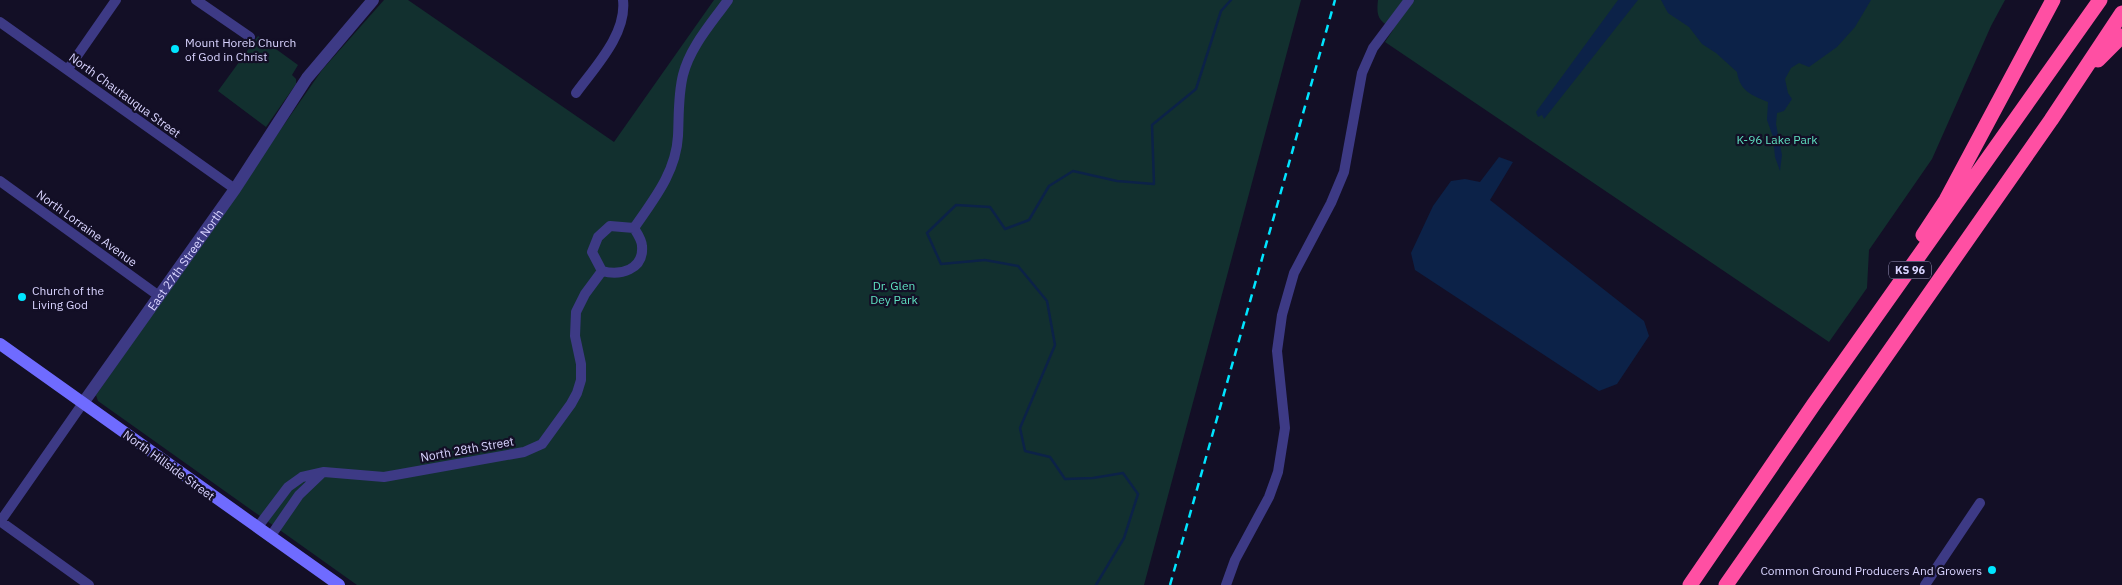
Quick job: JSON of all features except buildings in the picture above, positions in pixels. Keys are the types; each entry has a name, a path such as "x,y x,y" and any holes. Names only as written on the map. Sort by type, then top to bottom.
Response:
{"highway":[{"path":"1880,312 1923,236 1946,200 2053,0"},
{"name":"KS 96","path":"1690,585 2100,0"},
{"name":"KS 96","path":"1726,585 2050,120 2122,13"},
{"path":"2050,120 2092,66 2122,36"}],"main road":[{"name":"North Hillside Street","path":"0,344 339,585"}],"street":[{"path":"68,69 116,0"},
{"path":"196,0 250,37"},
{"name":"East 27th Street North","path":"0,521 235,189 307,78 373,0"},
{"path":"576,93 616,33 623,12 623,0"},
{"path":"634,228 660,191 672,167 678,138 678,110 683,75 691,53 728,0"},
{"path":"1226,585 1235,560 1269,497 1278,472 1284,428 1277,350 1282,315 1292,281 1311,238 1331,203 1344,172 1362,73 1373,48 1409,0"},
{"name":"North Chautauqua Street","path":"0,22 235,189"},
{"name":"North Lorraine Avenue","path":"0,181 159,296"},
{"path":"610,226 634,228 642,245 641,258 635,267 624,273 613,274 602,271 592,252 598,237 610,226"},
{"name":"North 28th Street","path":"257,528 288,486 302,478 324,472 384,477 524,452 542,444 572,404 577,393 581,380 581,364 576,336 576,312 602,271"},
{"path":"270,537 299,495 324,472"},
{"path":"1925,585 1980,503"},
{"path":"0,521 89,585"}],"green space":[{"name":"Dr. Glen Dey Park","path":"384,0 408,0 614,142 714,0 1301,0 1144,585 357,585 98,401 96,395 322,70"},
{"name":"K-96 Lake Park","path":"1378,0 2005,0 1991,26 1932,159 1869,250 1867,288 1829,342 1385,42 1393,30 1384,24 1378,15"},
{"path":"258,36 298,65 292,75 296,79 296,84 266,127 218,91"}],"water":[{"path":"1618,0 1638,0 1544,119 1542,115 1538,117 1536,112"},
{"path":"1661,0 1871,0 1855,27 1837,47 1809,67 1799,63 1791,68 1785,79 1788,93 1792,99 1784,111 1777,113 1776,124 1782,155 1780,171 1775,157 1773,137 1767,120 1768,102 1747,92 1738,78 1737,72 1716,53 1702,44 1689,27 1668,13"},
{"path":"1499,157 1513,162 1490,200 1644,321 1649,336 1617,384 1599,391 1415,270 1411,253 1433,206 1451,181 1465,179 1480,182"}],"waterway":[{"path":"1096,585 1124,538 1138,494 1123,473 1093,478 1065,479 1050,457 1025,451 1020,428 1055,345 1047,301 1018,266 985,260 941,264 927,233 956,205 990,207 1005,229 1029,220 1049,186 1073,171 1117,181 1154,184 1152,125 1196,89 1221,11 1231,0"}],"railway":[{"path":"1170,585 1335,0"}],"place":[{"name":"Mount Horeb Church of God in Christ","path":"175,49"},
{"name":"Church of the Living God","path":"22,297"},
{"name":"Common Ground Producers And Growers","path":"1992,570"}]}
